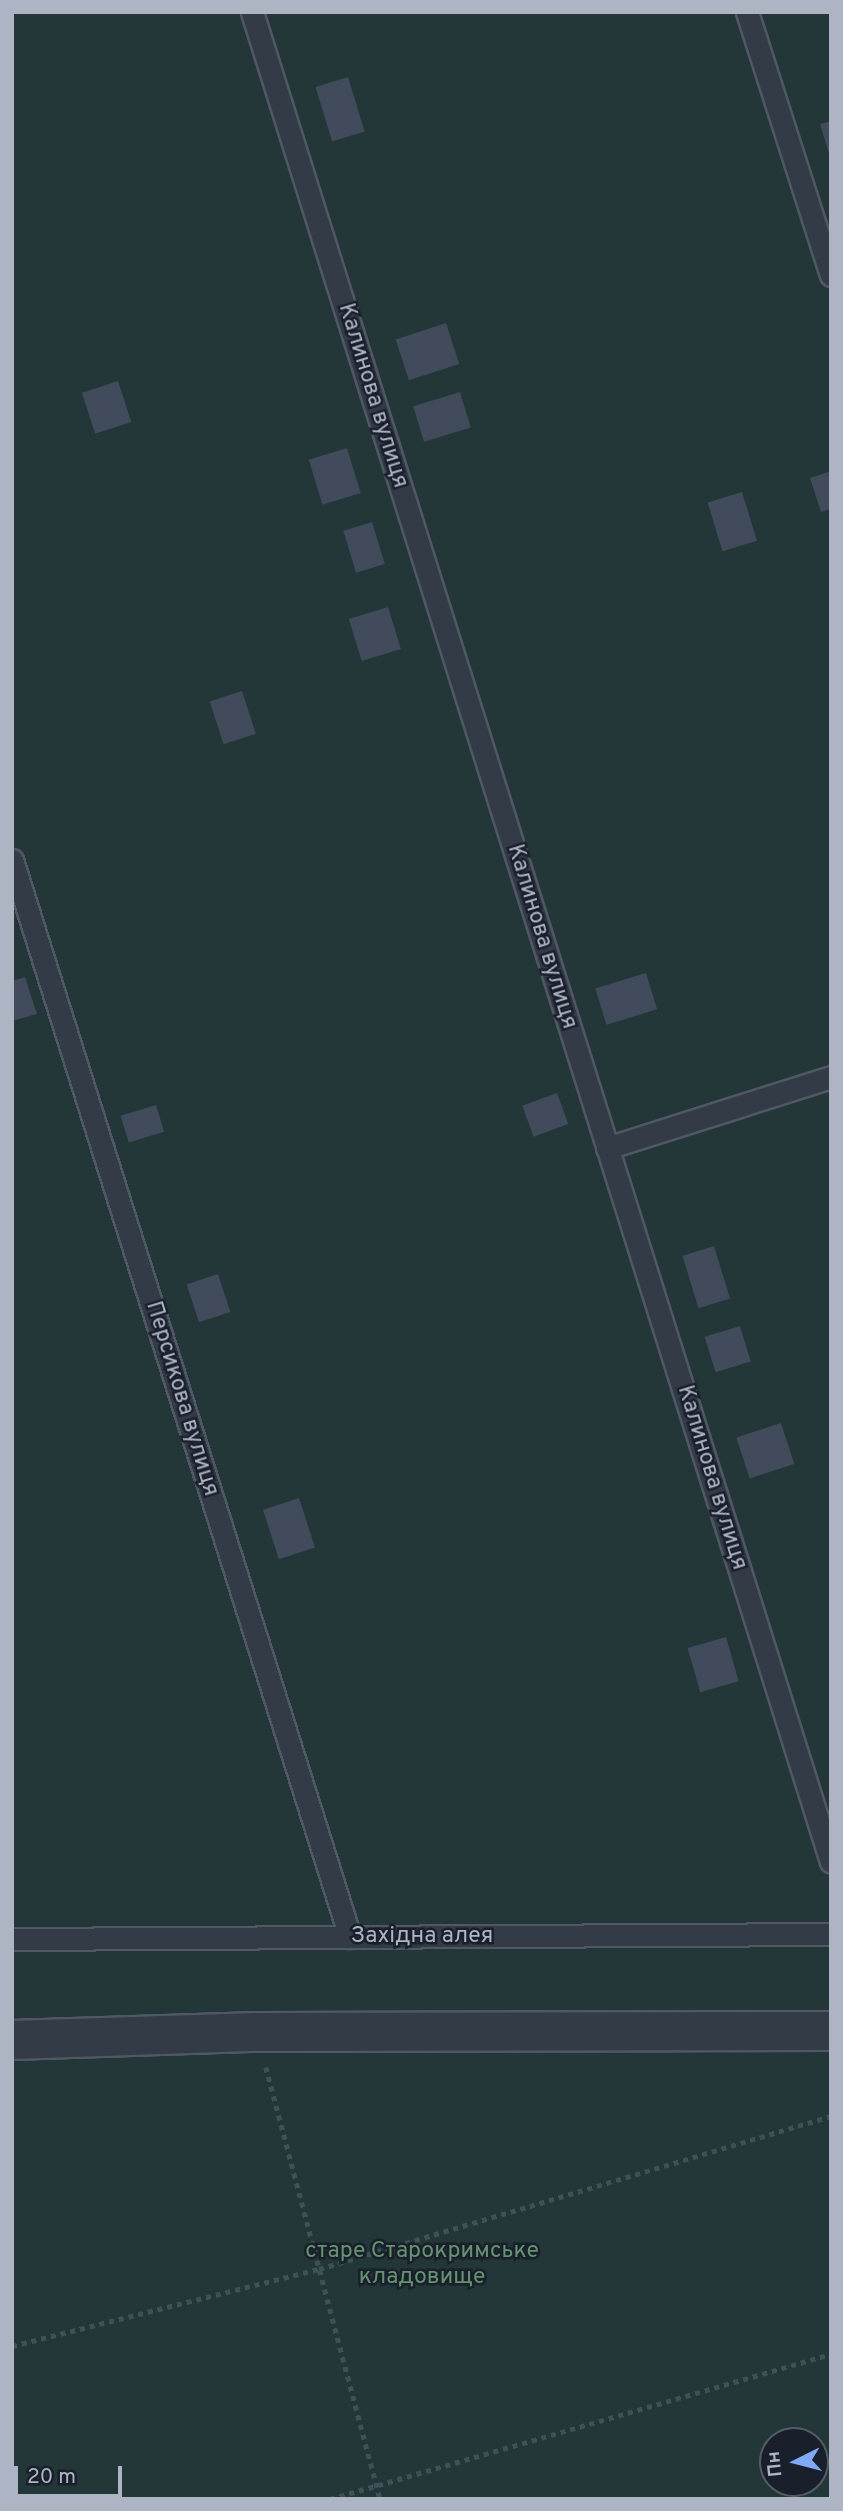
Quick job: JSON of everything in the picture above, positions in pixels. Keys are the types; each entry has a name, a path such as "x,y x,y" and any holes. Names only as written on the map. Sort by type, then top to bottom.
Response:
{"street":[{"path":"12,2040 257,2032 831,2031"}],"lane":[{"name":"Калинова вулиця","path":"252,12 831,1862"},
{"path":"747,12 831,275"},
{"name":"Персикова вулиця","path":"12,860 350,1937"},
{"path":"607,1148 831,1077"},
{"name":"Західна алея","path":"12,1940 831,1934"}],"path":[{"path":"257,2032 380,2499"},
{"path":"12,2346 319,2269 831,2116"},
{"path":"330,2499 831,2354"}],"green space":[{"name":"старе Старокримське кладовище","path":"12,12 831,12 831,2499 12,2499"}],"building":[{"path":"348,77 365,132 332,141 315,87"},
{"path":"831,121 831,157 830,157 820,124"},
{"path":"446,323 459,364 409,380 396,339"},
{"path":"118,381 131,422 95,434 82,393"},
{"path":"460,392 471,427 424,442 413,406"},
{"path":"347,448 361,493 322,505 309,460"},
{"path":"831,471 831,509 821,512 810,478"},
{"path":"742,492 757,541 722,551 708,503"},
{"path":"372,522 385,564 356,573 343,531"},
{"path":"388,607 401,649 362,661 349,619"},
{"path":"242,691 256,734 224,744 210,702"},
{"path":"646,973 657,1009 606,1025 595,988"},
{"path":"25,977 37,1014 12,1021 12,981"},
{"path":"557,1093 568,1124 534,1137 522,1106"},
{"path":"156,1105 164,1132 129,1143 121,1116"},
{"path":"714,1246 730,1299 699,1308 682,1256"},
{"path":"218,1274 230,1312 199,1322 187,1284"},
{"path":"740,1326 751,1361 715,1372 705,1337"},
{"path":"781,1423 794,1464 750,1478 736,1438"},
{"path":"299,1498 315,1547 279,1559 263,1510"},
{"path":"726,1637 739,1681 700,1692 688,1648"}]}
